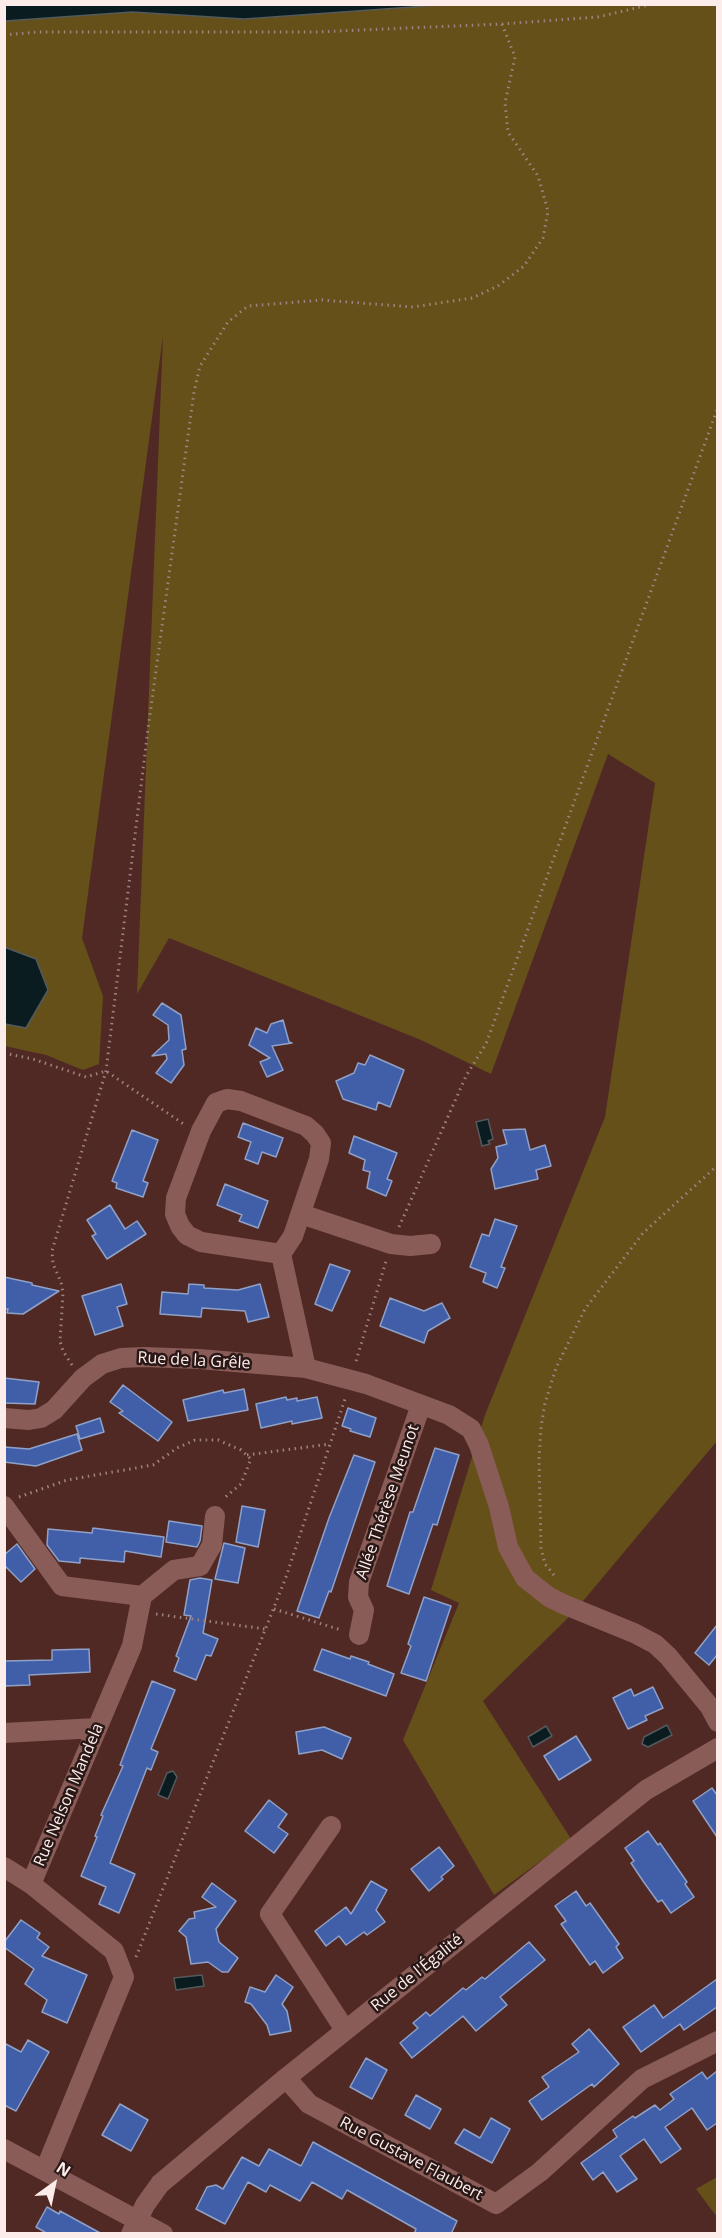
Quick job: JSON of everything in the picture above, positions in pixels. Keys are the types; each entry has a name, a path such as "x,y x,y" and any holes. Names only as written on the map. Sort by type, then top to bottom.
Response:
{"street":[{"path":"281,1254 201,1242 186,1235 180,1226 175,1214 176,1198 201,1131 216,1103 227,1099 241,1101 306,1126 321,1143 293,1236 281,1254 306,1368"},
{"path":"300,1214 391,1244 410,1246 431,1244"},
{"name":"Rue de la Grêle","path":"4,1418 29,1420 41,1418 54,1410 83,1378 102,1365 121,1358 143,1357 306,1368 359,1382 449,1415 471,1429 500,1507 508,1548 525,1578 556,1600 655,1644 675,1664 710,1707 717,1722"},
{"name":"Allée Thérèse Meunot","path":"359,1635 364,1610 358,1597 359,1582 421,1405"},
{"path":"10,1502 62,1586 141,1604 174,1570 200,1566 212,1545 215,1516"},
{"name":"Rue Nelson Mandela","path":"124,1977 114,1951 31,1884 132,1646 141,1604"},
{"path":"4,1733 97,1728"},
{"name":"Rue de l'Égalité","path":"134,2227 160,2184 286,2078 646,1790 717,1748"},
{"path":"331,1826 270,1914 345,2030"},
{"path":"4,1866 31,1884"},
{"path":"45,2170 124,1977"},
{"name":"Rue Gustave Flaubert","path":"286,2078 309,2104 496,2204 540,2172 642,2079 717,2041"},
{"path":"4,2149 45,2170 134,2227 163,2234"}],"path":[{"path":"4,35 50,32 315,32 502,24 598,17 652,4"},
{"path":"83,1378 63,1351 60,1341 63,1293 53,1264 52,1251 106,1071 148,729 194,392 200,366 228,322 248,306 322,300 413,307 472,298 498,286 524,266 543,238 548,211 538,176 508,132 505,104 514,57 502,24"},
{"path":"124,1977 139,1953 274,1609 330,1444 359,1382 391,1244 466,1076 486,1044 717,407"},
{"path":"4,1053 33,1059 86,1077 106,1071"},
{"path":"106,1071 187,1126 201,1131"},
{"path":"556,1577 545,1564 541,1548 539,1459 545,1404 556,1368 585,1309 643,1233 717,1165"},
{"path":"10,1502 68,1480 153,1465 177,1448 195,1440 218,1440 241,1450 251,1459 241,1484 220,1501 215,1516"},
{"path":"247,1455 330,1444"},
{"path":"141,1604 266,1629"},
{"path":"274,1609 299,1619 359,1635"}],"shaded area":[{"path":"5,4 440,5 244,19 132,12 5,21"},
{"path":"440,4 717,5 717,1441 573,1613 483,1701 571,1839 494,1895 403,1740 459,1603 431,1590 485,1415 605,1117 655,783 608,754 491,1074 421,1040 169,938 137,994 163,336 82,938 103,996 99,1064 83,1070 46,1055 5,1046 5,21 132,12 244,19"},
{"path":"4,947 36,959 48,990 26,1028 5,1024"},
{"path":"488,1119 493,1139 488,1141 490,1144 482,1146 476,1122"},
{"path":"667,1725 672,1735 648,1747 642,1744 644,1737"},
{"path":"546,1726 552,1736 533,1747 528,1737"},
{"path":"173,1771 177,1777 168,1799 158,1795 167,1773"},
{"path":"202,1975 204,1986 176,1990 174,1978"},
{"path":"717,2177 717,2217 696,2189"}],"building":[{"path":"162,1003 181,1015 186,1049 182,1050 184,1065 171,1083 156,1073 167,1059 166,1054 152,1056 169,1040 168,1025 153,1015"},
{"path":"283,1020 289,1042 292,1043 272,1046 283,1070 267,1077 260,1062 270,1058 249,1045 256,1028 267,1033 271,1024"},
{"path":"370,1055 404,1070 390,1107 378,1102 376,1110 343,1099 336,1081 354,1073 358,1063 365,1065"},
{"path":"243,1123 283,1138 276,1157 262,1152 258,1164 245,1159 251,1142 238,1137"},
{"path":"525,1129 530,1150 545,1145 551,1166 536,1170 538,1179 495,1189 491,1169 498,1158 496,1147 507,1144 503,1130"},
{"path":"132,1130 158,1140 143,1181 148,1183 143,1197 116,1188 117,1183 112,1181"},
{"path":"354,1136 397,1153 387,1179 392,1181 386,1196 367,1188 370,1172 363,1170 365,1160 349,1153"},
{"path":"225,1184 268,1201 258,1228 239,1221 242,1215 217,1205"},
{"path":"110,1205 125,1229 137,1221 146,1234 107,1259 92,1236 96,1234 87,1220"},
{"path":"495,1219 517,1226 501,1267 505,1268 497,1288 483,1282 486,1273 470,1267 482,1234 489,1236"},
{"path":"330,1264 350,1271 332,1311 315,1304"},
{"path":"4,1277 59,1291 23,1314 7,1313 8,1309 4,1309"},
{"path":"121,1284 127,1304 117,1307 123,1326 95,1335 82,1296"},
{"path":"189,1284 204,1285 204,1288 238,1290 260,1284 269,1317 248,1322 245,1311 202,1308 201,1317 160,1314 162,1292 188,1294"},
{"path":"390,1298 424,1311 442,1303 450,1318 428,1331 424,1343 380,1326"},
{"path":"4,1378 39,1382 35,1404 4,1403"},
{"path":"123,1385 172,1422 158,1441 119,1413 123,1411 110,1402"},
{"path":"244,1389 248,1410 188,1421 183,1400 223,1390 224,1393"},
{"path":"286,1397 287,1400 297,1398 297,1401 317,1397 322,1418 292,1424 292,1421 261,1428 256,1404"},
{"path":"348,1408 376,1418 370,1437 342,1426"},
{"path":"100,1418 104,1432 80,1439 76,1426"},
{"path":"77,1434 82,1450 36,1466 4,1462 4,1447 29,1449"},
{"path":"435,1448 459,1455 437,1525 433,1524 409,1594 387,1586 410,1512 413,1512"},
{"path":"354,1455 375,1462 331,1592 329,1591 319,1618 297,1611 329,1518"},
{"path":"242,1506 265,1510 258,1547 236,1542"},
{"path":"169,1521 202,1526 197,1547 166,1542"},
{"path":"93,1528 164,1537 161,1557 125,1551 124,1562 80,1558 80,1563 59,1561 47,1545 48,1529 92,1533"},
{"path":"224,1543 245,1548 238,1583 215,1579"},
{"path":"17,1544 35,1569 21,1582 4,1565 4,1555"},
{"path":"200,1578 212,1580 203,1633 218,1639 211,1656 206,1655 196,1680 174,1671 179,1658 176,1656 191,1616 184,1615 190,1580"},
{"path":"424,1597 451,1606 426,1681 401,1673"},
{"path":"717,1625 717,1655 709,1665 695,1653"},
{"path":"89,1649 90,1672 29,1675 30,1685 4,1686 4,1661 52,1660 52,1650"},
{"path":"322,1649 350,1659 351,1656 369,1662 368,1664 394,1674 386,1696 314,1670"},
{"path":"152,1681 175,1690 151,1749 158,1752 151,1770 147,1768 110,1863 135,1874 119,1913 99,1904 106,1887 81,1876 97,1837 95,1836 103,1816 101,1815 123,1766 120,1765"},
{"path":"653,1687 663,1708 645,1716 647,1720 628,1729 613,1698 631,1689 634,1696"},
{"path":"324,1727 351,1738 342,1759 322,1750 299,1754 296,1732"},
{"path":"576,1736 591,1760 559,1780 544,1756"},
{"path":"712,1788 717,1795 717,1837 693,1801"},
{"path":"269,1800 287,1814 278,1827 288,1834 274,1853 245,1831"},
{"path":"648,1831 658,1845 660,1843 687,1882 685,1884 694,1897 671,1913 662,1900 658,1902 643,1881 631,1863 634,1861 625,1848"},
{"path":"439,1847 454,1866 429,1891 411,1869"},
{"path":"371,1881 387,1890 376,1910 385,1922 367,1935 364,1932 346,1945 339,1936 326,1946 315,1931 346,1907 351,1914"},
{"path":"212,1883 236,1901 216,1929 219,1942 238,1958 228,1972 222,1972 208,1962 191,1964 186,1937 179,1931 189,1919 195,1918 194,1912 216,1907 202,1897"},
{"path":"576,1891 586,1906 590,1903 619,1944 616,1947 623,1958 603,1973 595,1961 590,1965 561,1924 566,1921 555,1906"},
{"path":"21,1920 40,1933 37,1938 49,1947 42,1956 87,1975 67,2023 42,2012 47,2000 25,1984 34,1969 4,1947 5,1941"},
{"path":"529,1942 545,1960 500,1997 507,2005 476,2031 463,2016 412,2058 400,2043 418,2028 413,2023 426,2012 430,2016 463,1988 466,1990 482,1977 485,1979"},
{"path":"276,1975 293,1987 282,2004 287,2011 291,2031 270,2035 267,2025 251,2004 245,2002 250,1987 265,1992"},
{"path":"717,1979 717,2007 684,2030 680,2024 641,2052 623,2027 654,2005 663,2018"},
{"path":"589,2029 619,2064 594,2087 592,2084 542,2120 529,2101 549,2087 542,2077 579,2052 572,2044"},
{"path":"28,2040 49,2052 16,2111 4,2105 4,2043 21,2052"},
{"path":"366,2058 387,2070 372,2099 350,2087"},
{"path":"717,2071 717,2123 707,2130 692,2108 665,2127 681,2149 661,2163 644,2139 620,2156 637,2179 617,2192 603,2172 593,2180 581,2163 617,2137 613,2130 633,2116 635,2118 655,2105 660,2110 674,2099 670,2094 702,2072 707,2079"},
{"path":"416,2095 441,2109 430,2129 405,2115"},
{"path":"120,2104 148,2120 131,2151 102,2135"},
{"path":"491,2118 510,2129 492,2163 455,2143 464,2129 480,2138"},
{"path":"313,2142 457,2221 451,2234 414,2234 416,2229 347,2190 342,2199 312,2182 300,2201 270,2185 266,2192 248,2182 225,2224 196,2209 207,2187 216,2185 223,2189 242,2157 259,2166 269,2149 301,2166"},
{"path":"47,2207 59,2214 60,2211 102,2234 48,2234 36,2227"}]}
